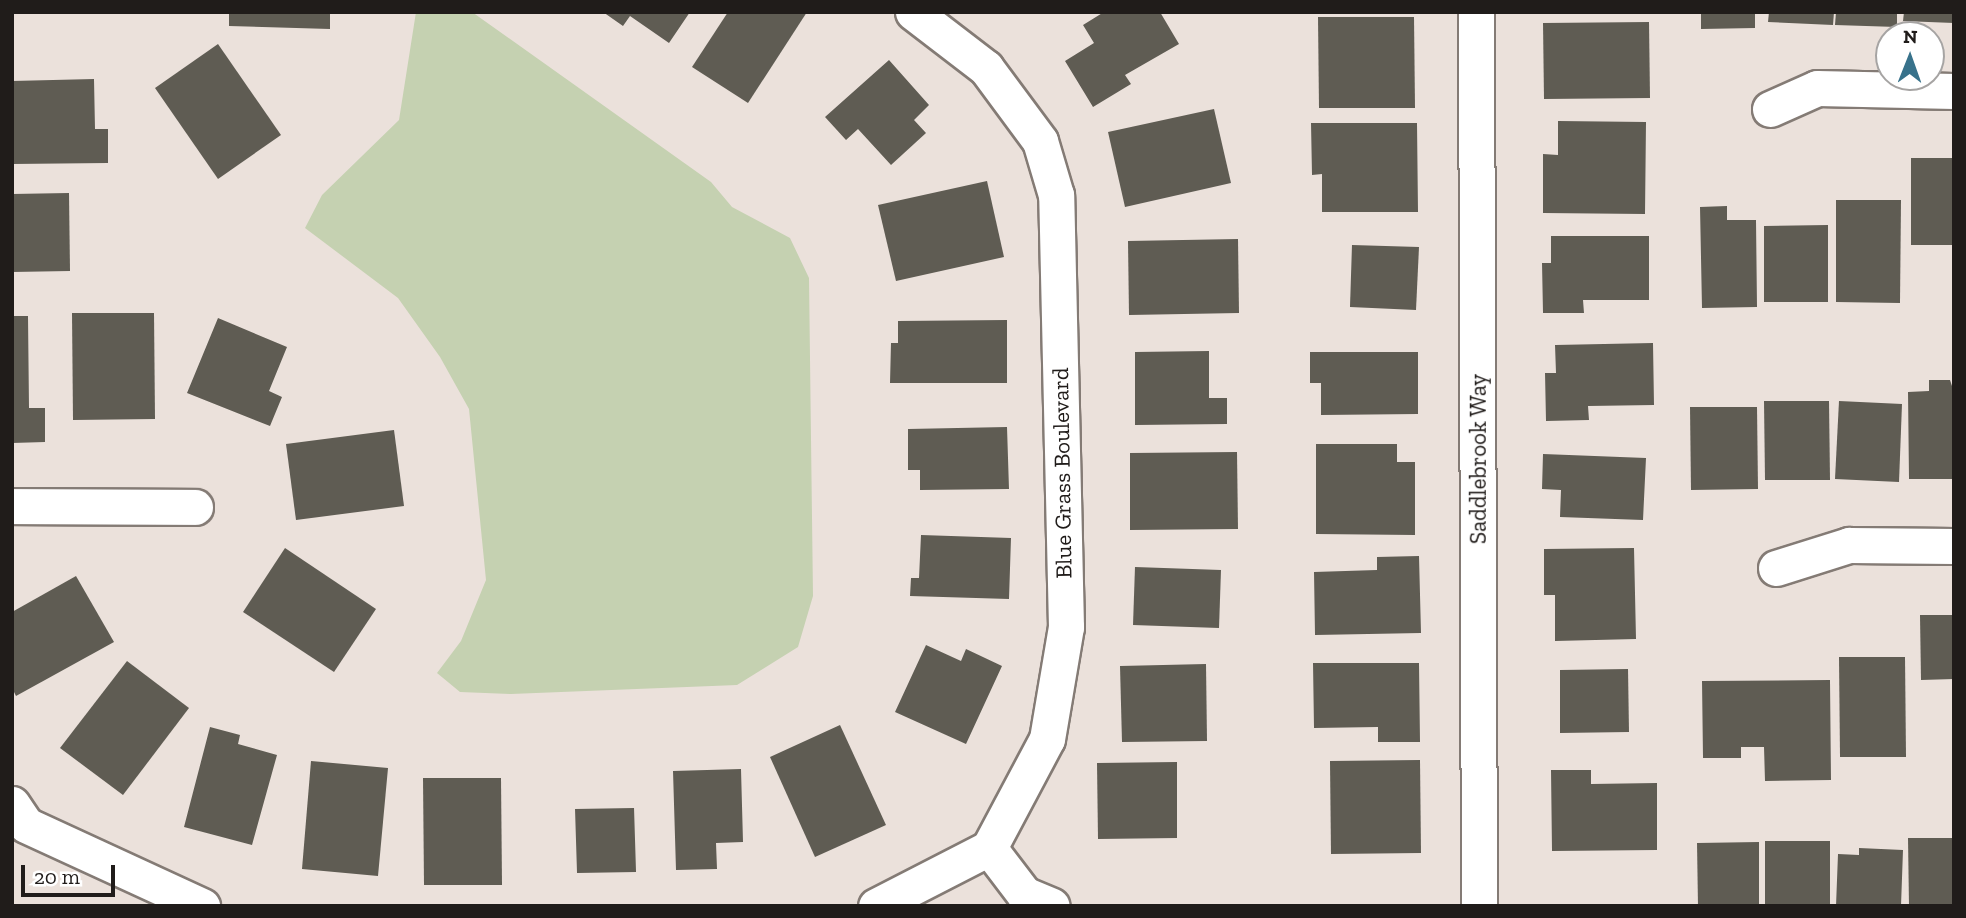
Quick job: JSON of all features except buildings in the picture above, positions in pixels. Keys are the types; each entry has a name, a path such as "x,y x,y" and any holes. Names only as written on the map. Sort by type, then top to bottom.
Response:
{"street":[{"name":"Blue Grass Boulevard","path":"913,12 986,68 1040,141 1056,195 1066,627 1047,739 989,848"},
{"name":"Saddlebrook Way","path":"1476,12 1479,906"},
{"path":"1770,109 1817,89 1954,91"},
{"path":"12,506 195,507"},
{"path":"1776,569 1849,545 1954,546"},
{"path":"12,804 26,825 202,906"},
{"path":"876,906 989,848 1024,894 1052,906"}],"shaded area":[{"path":"416,12 472,12 711,182 732,207 790,238 809,278 813,596 798,647 737,685 511,694 460,692 437,673 461,641 486,580 469,409 440,357 398,298 305,228 322,195 399,120"}]}
